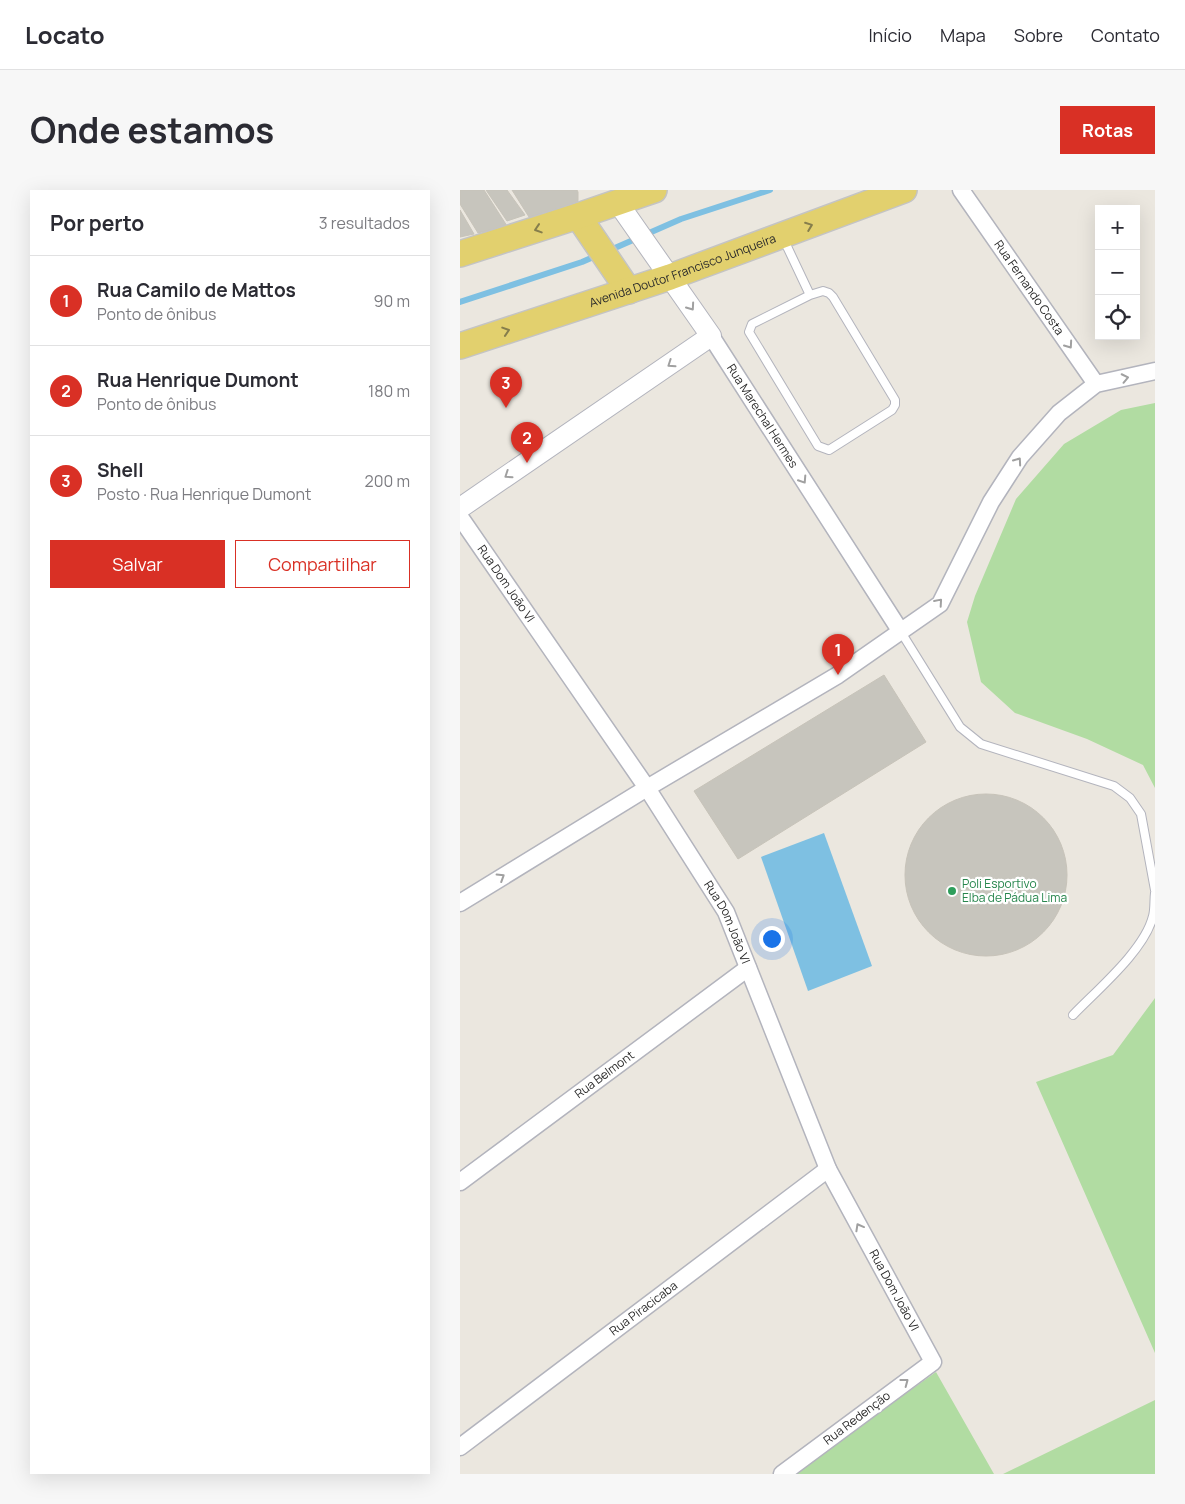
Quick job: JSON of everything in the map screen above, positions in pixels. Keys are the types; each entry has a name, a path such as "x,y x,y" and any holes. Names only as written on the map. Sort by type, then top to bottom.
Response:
{"main road":[{"path":"460,254 578,216 619,205 654,190"},
{"name":"Avenida Doutor Francisco Junqueira","path":"460,346 664,268 782,236 904,190"},
{"path":"578,216 623,283"}],"street":[{"name":"Rua Fernando Costa","path":"961,190 1096,384"},
{"name":"Rua Marechal Hermes","path":"619,205 711,336 901,632"},
{"path":"460,508 711,336"},
{"path":"460,903 647,788 838,675 940,604 992,502 1020,457 1059,413 1096,384 1155,371"},
{"name":"Rua Dom João VI","path":"460,517 647,788 726,912 828,1169 933,1362"},
{"name":"Rua Belmont","path":"460,1182 748,968"},
{"name":"Rua Piracicaba","path":"460,1447 828,1169"},
{"name":"Rua Redenção","path":"782,1474 933,1362"}],"lane":[{"path":"782,236 810,295"},
{"path":"823,291 833,296 895,400 895,406 892,410 829,450 818,446 749,332 752,324 810,295 823,291"},
{"path":"901,632 960,727 970,736 981,744 1114,786 1130,798 1141,814 1155,891 1153,917 1142,941 1123,964 1073,1015"}],"green space":[{"path":"1155,403 1155,788 1143,765 1087,739 1015,713 981,682 967,622 975,596 1016,499 1064,444 1121,410"},
{"path":"1155,998 1155,1353 1036,1082 1113,1055"},
{"path":"936,1372 994,1474 792,1474"},
{"path":"1155,1400 1155,1474 1003,1474"}],"water":[{"path":"824,833 872,966 808,991 761,857"}],"building":[{"path":"460,190 484,190 507,226 478,233 460,204"},
{"path":"486,190 507,190 525,215 507,221"},
{"path":"512,190 577,190 578,201 575,206 529,217"},
{"path":"460,210 474,234 460,237"},
{"path":"884,675 926,742 738,859 694,791"},
{"path":"986,794 1002,796 1017,801 1031,808 1043,818 1053,830 1060,844 1065,859 1067,875 1065,891 1060,906 1053,920 1043,932 1031,942 1017,949 1002,954 986,956 970,954 955,949 941,942 929,932 919,920 912,906 907,891 905,875 907,859 912,844 919,830 929,818 941,808 955,801 970,796"}],"waterway":[{"path":"608,251 681,219 770,190"},
{"path":"460,302 598,255"}],"place":[{"name":"Shell","path":"506,408"},
{"name":"Rua Henrique Dumont","path":"527,463"},
{"name":"Rua Camilo de Mattos","path":"838,675"},
{"name":"Poli Esportivo Elba de Pádua Lima","path":"952,891"}]}
